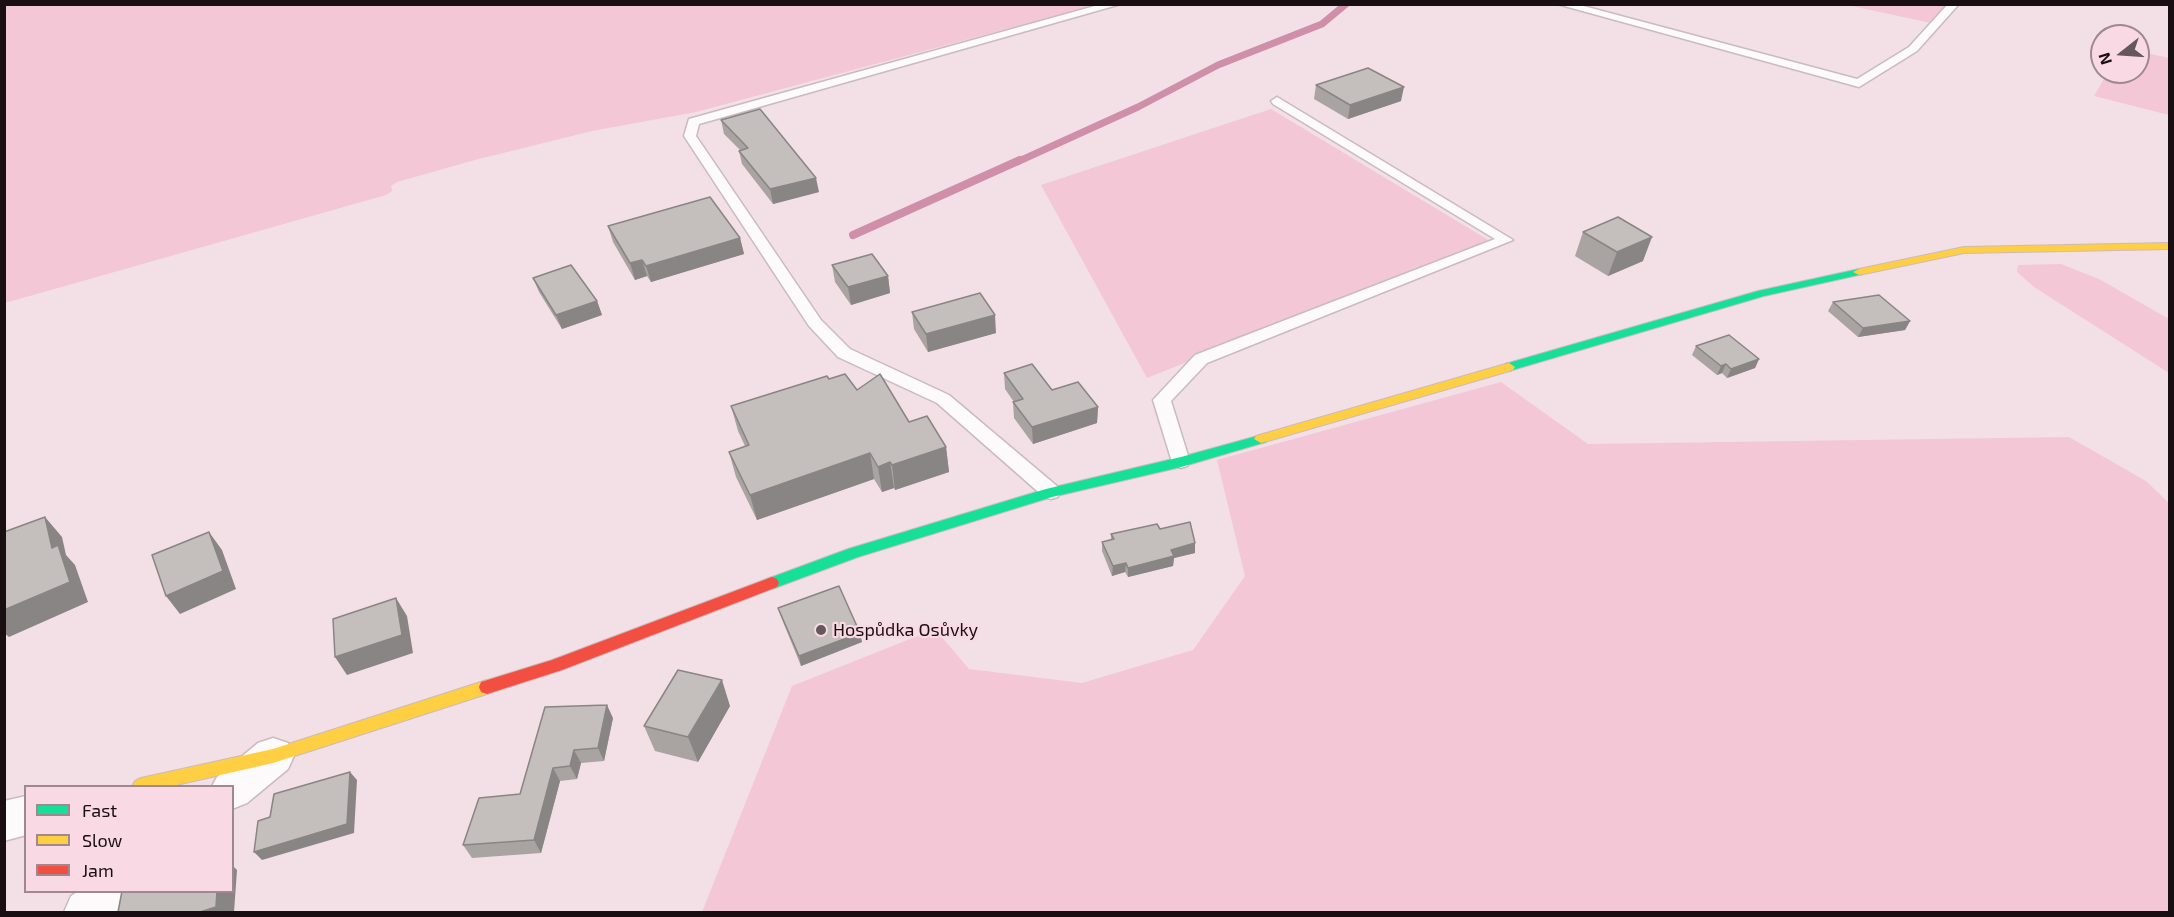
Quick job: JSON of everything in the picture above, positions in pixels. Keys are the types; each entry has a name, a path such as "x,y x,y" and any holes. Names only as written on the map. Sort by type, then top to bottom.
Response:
{"street":[{"path":"145,785 273,756 556,665 853,553 1051,492 1181,462 1762,293 1964,250 2169,246"},
{"path":"234,788 273,756"},
{"path":"4,820 24,815"},
{"path":"87,912 110,893"}],"lane":[{"path":"1051,492 943,399 844,353 815,323 690,136 693,122 1116,4"},
{"path":"1562,4 1859,83 1912,49 1954,4"},
{"path":"1181,462 1162,400 1200,359 1506,240 1277,101"}],"shaded area":[{"path":"5,4 1096,5 696,112 592,131 475,160 397,182 391,186 392,191 386,195 5,303"},
{"path":"1847,5 1949,5 1931,23"},
{"path":"2150,54 2169,58 2169,115 2094,96 2101,84 2150,84"},
{"path":"1271,109 1490,241 1147,378 1041,185"},
{"path":"2061,264 2099,279 2169,319 2169,373 2034,287 2017,272 2018,265"},
{"path":"1501,382 1588,444 2069,437 2146,481 2169,503 2169,912 702,912 792,686 935,629 969,669 1082,683 1193,650 1245,576 1217,460"}],"building":[{"path":"1368,68 1404,87 1350,105 1316,85"},
{"path":"760,109 816,178 770,189 739,151 748,148 721,120"},
{"path":"710,197 740,238 646,266 642,260 630,263 608,226"},
{"path":"1618,217 1652,237 1617,252 1583,232"},
{"path":"872,254 888,276 848,287 832,265"},
{"path":"571,265 597,301 556,315 533,278"},
{"path":"980,293 995,315 926,334 912,312"},
{"path":"1879,295 1910,321 1863,328 1833,302"},
{"path":"1729,335 1759,359 1731,369 1726,364 1721,366 1696,346"},
{"path":"1032,364 1052,390 1078,382 1098,407 1032,427 1013,402 1023,399 1004,373"},
{"path":"845,374 857,390 880,374 909,422 927,416 946,447 892,465 890,462 878,467 870,453 750,495 729,452 749,445 731,406 827,376 829,379"},
{"path":"45,517 52,548 58,545 70,582 4,610 4,532"},
{"path":"1190,522 1195,543 1171,550 1174,556 1128,568 1126,563 1113,566 1102,542 1114,539 1111,534 1157,524 1160,529"},
{"path":"209,532 223,571 166,596 152,555"},
{"name":"Hospůdka Osůvky","path":"839,586 860,633 799,656 778,608"},
{"path":"396,598 402,635 335,657 333,619"},
{"path":"678,670 722,680 688,737 644,726"},
{"path":"607,705 598,748 574,750 570,766 553,768 534,840 463,845 479,798 520,794 545,707"},
{"path":"350,772 347,824 254,852 258,821 270,817 274,794"},
{"path":"122,893 217,893 216,907 200,912 118,912"}],"waterway":[{"path":"1017,162 1138,107 1218,65 1322,24 1346,4"},
{"path":"853,235 1020,160"}],"traffic: fast":[{"path":"1509,367 1762,293 1859,272"},
{"path":"772,583 853,553 1051,492 1181,462 1261,439"}],"traffic: slow":[{"path":"1859,272 1964,250 2170,246"},
{"path":"1261,439 1509,367"},
{"path":"145,785 273,756 487,687"}],"traffic: jam":[{"path":"487,687 556,665 772,583"}],"place":[{"name":"Hospůdka Osůvky","path":"821,630"}]}
